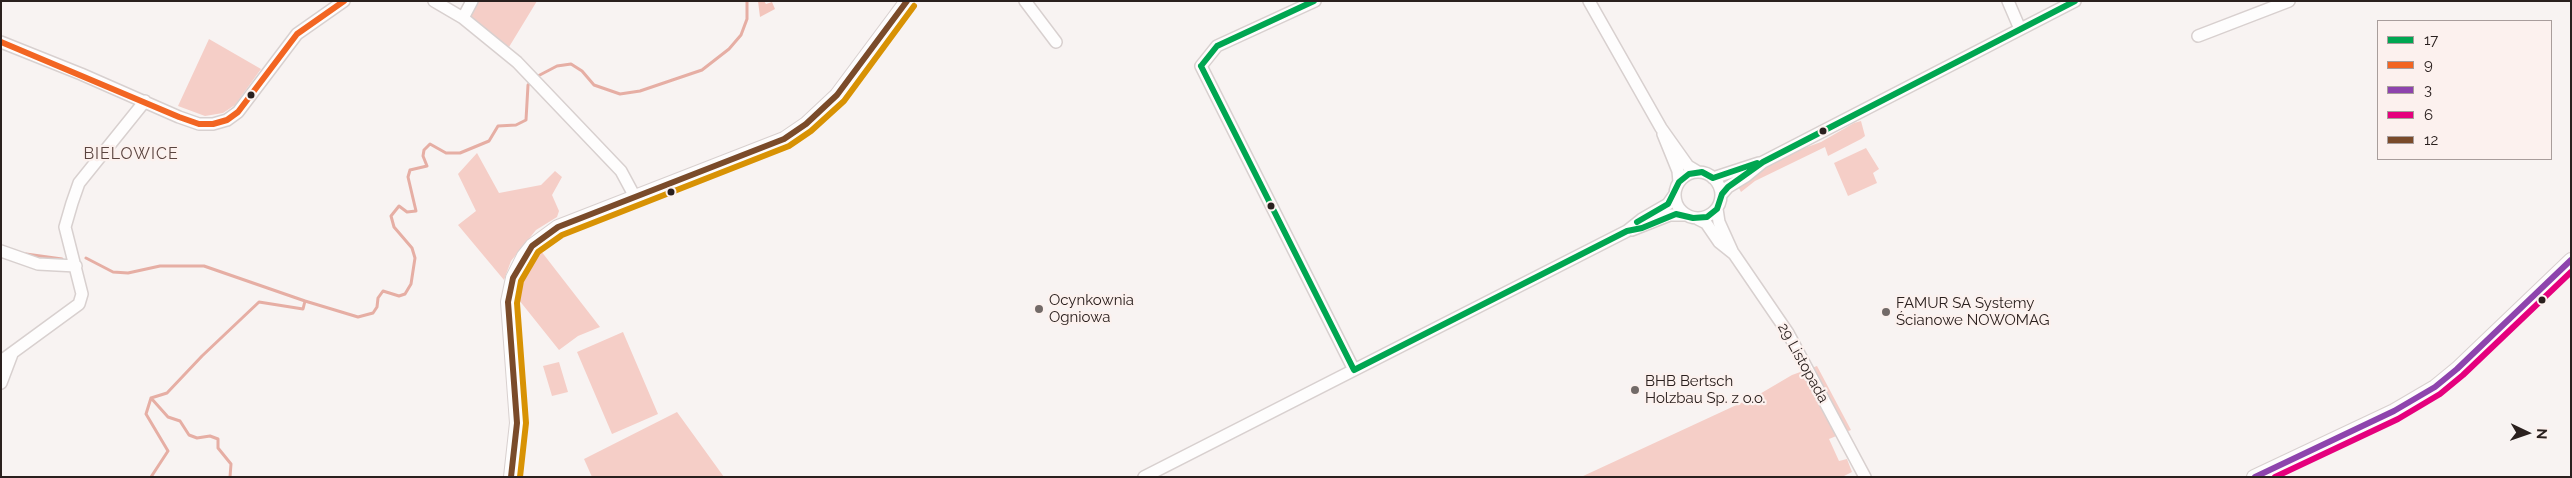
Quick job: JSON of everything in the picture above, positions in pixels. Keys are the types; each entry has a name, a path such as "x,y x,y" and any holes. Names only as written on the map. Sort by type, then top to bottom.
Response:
{"street":[{"path":"1,42 199,124 213,124 227,120 248,101 297,34 344,1"},
{"path":"434,1 463,18 535,80 621,171 636,197"},
{"path":"463,18 472,1"},
{"path":"511,477 517,430 508,302 516,270 524,256 544,235 558,226 784,139 806,124 842,89 907,1"},
{"path":"1025,1 1056,42"},
{"path":"1315,1 1217,46 1201,66 1354,370"},
{"path":"1589,1 1661,128 1688,166 1713,178 1722,194"},
{"path":"2008,1 2020,29"},
{"path":"1713,178 1763,162 2075,1"},
{"path":"2198,36 2288,1"},
{"path":"1,361 79,304 82,294 65,227 79,183 145,101"},
{"path":"1144,477 1627,231 1642,219 1668,204 1675,194 1679,182 1678,171 1661,128"},
{"path":"1627,231 1642,228 1670,215 1685,215 1698,219 1707,217 1717,209 1722,194 1728,186 1746,176 1763,162"},
{"path":"1679,182 1689,174 1698,172"},
{"path":"1675,194 1677,204 1685,215"},
{"name":"29 Listopada","path":"1717,209 1719,222 1734,254 1788,332 1865,477"},
{"name":"29 Listopada","path":"1698,219 1706,223 1719,242 1734,254"},
{"path":"1,251 38,264 76,266"},
{"path":"2254,477 2394,411 2435,387 2571,260"},
{"path":"1,383 12,354"}],"shaded area":[{"path":"476,1 537,1 509,47 469,19"},
{"path":"758,1 764,1 766,4 772,2 775,9 760,17"},
{"path":"209,39 261,69 235,105 223,113 205,116 178,106"},
{"path":"1861,121 1865,136 1861,139 1828,156 1825,147 1755,181 1741,192 1736,182 1788,154 1821,142"},
{"path":"1866,148 1879,169 1873,173 1877,183 1848,196 1834,163"},
{"path":"477,153 499,193 541,185 555,171 562,177 552,195 559,211 557,217 536,230 511,261 504,280 458,225 476,211 458,174"},
{"path":"541,251 600,327 578,336 559,350 515,295 531,258"},
{"path":"623,332 658,414 612,434 577,352"},
{"path":"559,362 568,392 552,396 543,366"},
{"path":"1817,366 1851,430 1829,439 1839,461 1847,459 1852,472 1842,477 1581,477 1758,395 1792,375"},
{"path":"677,412 724,477 592,477 584,459"}],"waterway":[{"path":"536,77 557,66 571,64 582,71 594,85 620,94 640,91 702,70 729,49 741,35 747,19 747,1"},
{"path":"151,477 168,451 146,414 151,398 167,393 202,356 259,302 303,309 305,301 358,317 373,313 377,307 378,298 383,291 399,296 405,294 411,284 415,258 412,248 394,227 391,216 399,206 407,212 416,211 408,177 410,170 427,166 423,156 424,150 430,144 446,153 460,153 489,141 498,126 516,125 526,120 528,85 532,81"},
{"path":"26,254 62,259"},
{"path":"86,258 113,272 128,273 160,266 204,266 305,301"},
{"path":"151,398 168,417 180,421 189,435 197,438 210,436 218,439 218,448 231,464 230,477"}],"transit line":[{"name":"9","path":"1,42 179,117 199,124 213,124 227,120 238,112 297,34 344,1"},
{"name":"12","path":"511,477 517,423 508,302 513,278 532,246 558,227 784,139 806,124 837,95 907,1"},
{"name":"17","path":"1201,66 1217,46 1314,1"},
{"name":"17","path":"1354,370 1627,231 1642,228 1676,214 1693,218 1707,217 1717,209 1722,194 1728,187 1763,162 2075,1"},
{"path":"520,477 526,423 517,303 521,281 538,252 562,235 789,146 811,131 844,101 914,6"},
{"name":"17","path":"1201,66 1354,370"},
{"name":"17","path":"1637,222 1668,204 1679,182 1689,174 1702,172 1713,178 1757,163"},
{"name":"3","path":"2255,477 2394,411 2435,387 2457,369 2571,260"},
{"name":"6","path":"2275,477 2398,419 2440,394 2463,375 2571,272"}],"place":[{"name":"Ocynkownia Ogniowa","path":"1039,309"},
{"name":"FAMUR SA Systemy Ścianowe NOWOMAG","path":"1886,312"},
{"name":"BHB Bertsch Holzbau Sp. z o.o.","path":"1635,390"}],"district":[{"name":"BIELOWICE","path":"131,154"}]}
